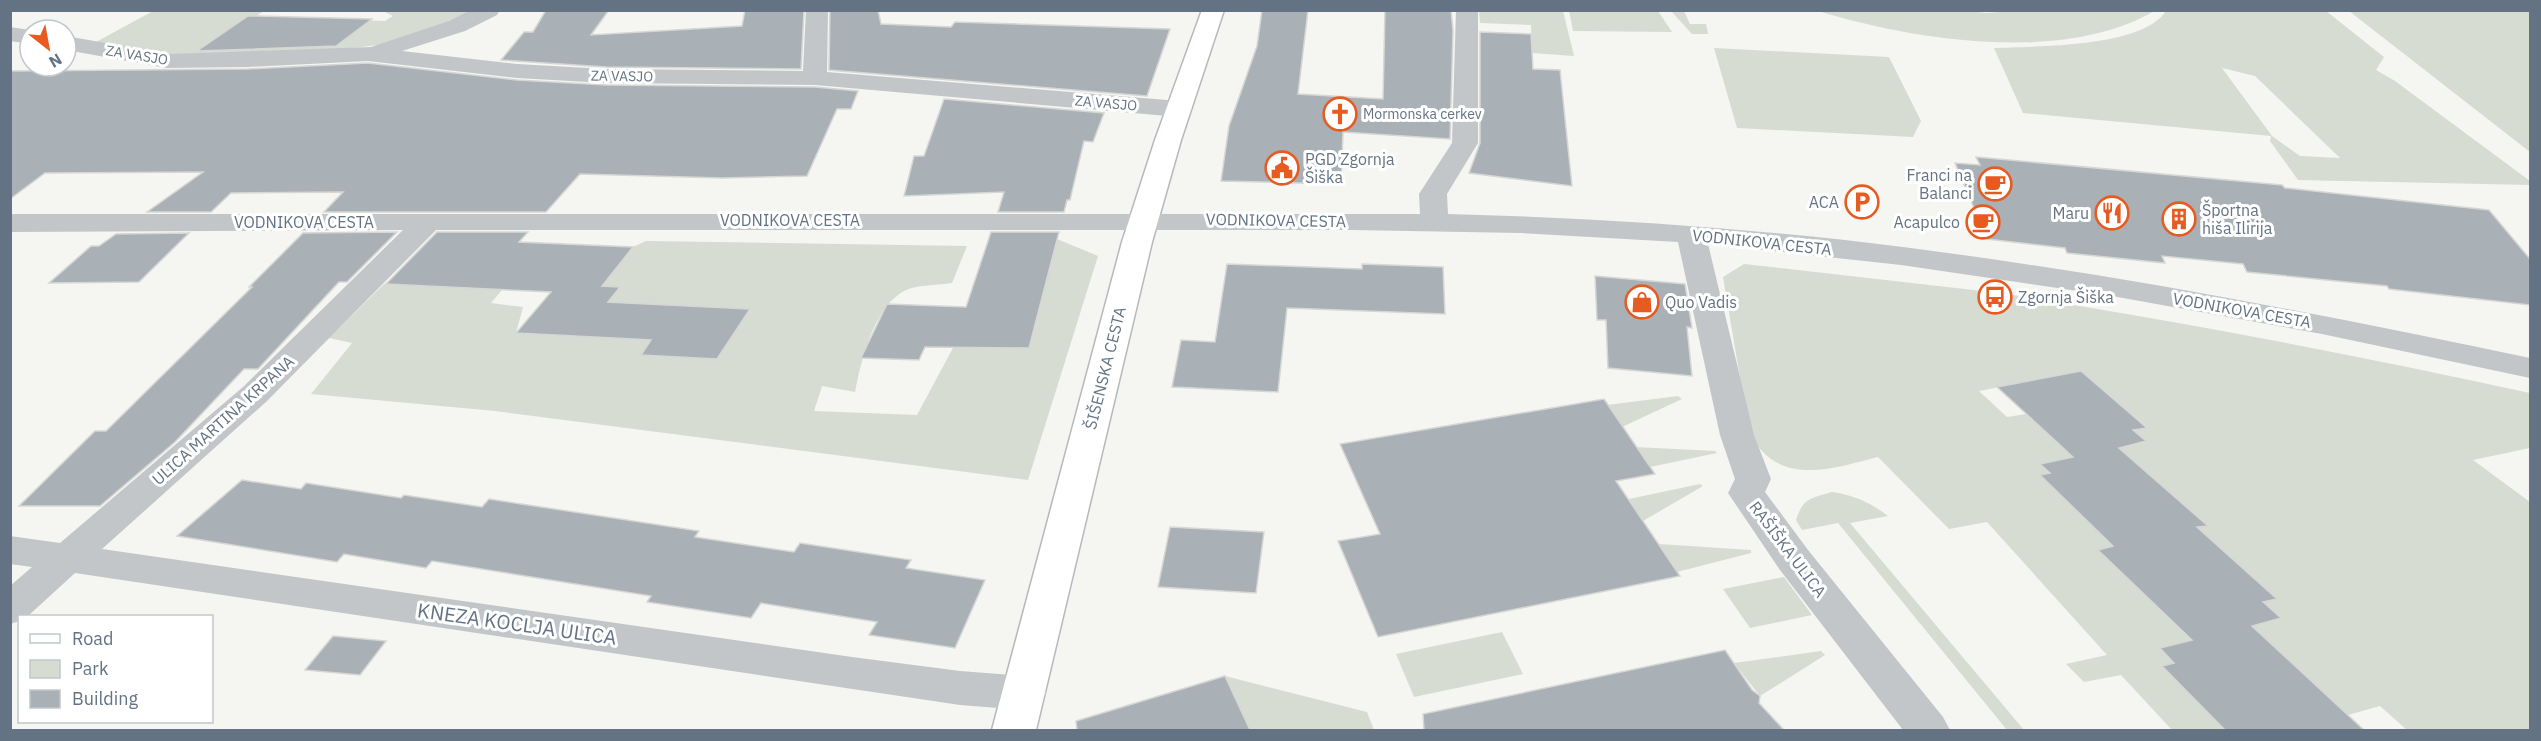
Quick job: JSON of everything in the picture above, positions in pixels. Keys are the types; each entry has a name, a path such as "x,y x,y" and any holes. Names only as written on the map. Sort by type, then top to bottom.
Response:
{"main road":[{"name":"ŠIŠENSKA CESTA","path":"1020,712 1143,220 1213,10"}],"street":[{"path":"368,54 457,26 489,10"},
{"path":"814,78 817,10"},
{"path":"1434,223 1433,194 1465,143 1467,10"},
{"name":"ZA VASJO","path":"78,45 167,61 249,60 368,54 518,71 606,76 814,78 1179,109"},
{"name":"VODNIKOVA CESTA","path":"10,224 1291,220 1595,228 1819,247 2075,280 2407,341 2530,368"},
{"name":"ULICA MARTINA KRPANA","path":"10,609 255,394 428,222"},
{"name":"RAŠIŠKA ULICA","path":"1691,235 1737,435 1753,479 1746,493 1794,560 1928,730"},
{"name":"KNEZA KOCLJA ULICA","path":"10,550 960,688 1020,712"}],"green space":[{"path":"1955,10 1986,13 2027,10 2154,11 2118,27 2077,37 2033,42 1988,42 1898,31 1818,11"},
{"path":"153,11 264,11 256,16 385,21 393,16 385,12 329,11 480,11 386,44 328,51 183,57 96,42"},
{"path":"1479,11 1563,11 1574,56 1532,53 1531,25 1480,23"},
{"path":"1569,11 1658,11 1672,32 1573,31"},
{"path":"1671,11 1684,11 1690,24 1706,24 1708,34 1692,34"},
{"path":"2166,11 2326,11 2384,57 2376,70 2395,81 2530,181 2530,185 2298,180 2270,141 2271,136 2023,113 1994,48 2087,43 2135,32 2153,23","holes":["2222,68 2255,76 2340,158 2300,156 2272,136"]},
{"path":"2349,11 2530,11 2530,152"},
{"path":"1714,48 1889,57 1921,121 1913,137 1737,128"},
{"path":"1057,239 1098,256 1028,480 495,411 311,394 352,343 329,338 384,284 482,288 540,245 491,303 523,307 516,333 581,337 619,287 602,286 633,247 646,241 967,246 952,283 911,288 895,297 885,308 871,335 855,392 822,386 814,411 917,415 953,348 1029,348","holes":["677,305 750,309 717,359 642,355"]},
{"path":"1744,264 1982,291 1983,299 2008,303 2007,294 2335,352 2530,393 2530,448 2473,460 2530,502 2530,730 2407,730 2380,706 2348,715 2252,626 2263,602 2276,598 2197,527 2207,525 2119,448 2145,442 2133,430 2147,427 2081,371 1979,391 2007,417 2026,414 2073,457 2040,464 2050,473 2041,476 2113,546 2099,550 2191,640 2160,648 2174,663 2163,666 2225,730 2172,730 2121,675 2084,682 2066,664 2107,655 1987,522 1949,529 1878,457 1833,468 1803,470 1774,461 1760,449 1749,431 1723,277"},
{"path":"1678,396 1682,399 1622,427 1607,405"},
{"path":"1635,447 1715,451 1717,453 1650,467"},
{"path":"1700,484 1703,486 1643,521 1629,499"},
{"path":"1832,492 1861,500 1888,516 1850,523 2024,730 2007,730 1838,523 1802,530 1796,520 1805,503"},
{"path":"1658,544 1751,550 1751,553 1677,572"},
{"path":"1784,577 1812,615 1750,628 1723,589"},
{"path":"1502,632 1523,674 1414,697 1396,654"},
{"path":"1821,651 1825,655 1760,696 1734,663"},
{"path":"1225,676 1367,712 1374,730 1250,730"}],"building":[{"path":"546,10 609,10 591,35 742,26 745,10 804,10 801,69 606,67 501,60 524,32 533,32"},
{"path":"830,10 878,10 881,24 951,27 955,22 1170,29 1147,96 829,70"},
{"path":"1262,10 1308,10 1298,94 1383,99 1385,10 1451,10 1453,31 1450,139 1343,132 1341,184 1221,181 1229,126 1257,46"},
{"path":"248,16 372,19 336,46 197,51"},
{"path":"1480,32 1531,34 1533,69 1560,70 1572,186 1469,173 1480,143"},
{"path":"368,63 517,80 606,85 815,87 858,91 851,109 837,109 807,176 722,178 580,174 546,212 324,212 343,192 231,193 211,212 147,212 203,172 45,173 10,199 10,71 18,71 18,78 78,78 78,70 248,69"},
{"path":"944,99 1104,113 1093,142 1084,141 1070,200 1067,200 1064,212 998,212 1004,192 904,196 914,156 924,156"},
{"path":"1976,157 2282,185 2285,188 2489,210 2530,259 2530,305 2389,289 2387,286 2247,272 2243,264 2162,256 2165,263 2067,253 2065,248 1987,239 1955,163 1980,165"},
{"path":"397,232 347,282 339,282 258,369 244,369 175,442 100,506 19,506 95,431 106,431 252,287 249,287 303,233"},
{"path":"437,232 528,232 519,242 633,247 602,286 620,287 608,302 750,309 717,359 641,355 651,340 516,333 551,292 386,284"},
{"path":"991,232 1059,232 1029,348 925,347 919,360 861,358 887,304 966,307"},
{"path":"189,233 139,282 49,283 91,246 99,246 116,234"},
{"path":"1227,264 1362,269 1362,264 1443,267 1445,314 1287,308 1278,392 1172,387 1181,340 1215,342"},
{"path":"1595,276 1685,284 1692,328 1687,327 1692,376 1608,368 1606,320 1597,320"},
{"path":"2081,371 2147,428 2133,430 2146,441 2119,448 2208,526 2197,527 2277,599 2263,602 2281,618 2252,626 2364,730 2225,730 2162,666 2174,663 2160,648 2192,640 2098,550 2113,546 2040,475 2050,473 2040,464 2073,457 1997,387"},
{"path":"1604,399 1655,474 1616,481 1680,576 1378,637 1338,541 1380,534 1340,444"},
{"path":"242,480 301,489 306,483 401,498 404,495 482,507 489,499 699,531 695,537 794,552 800,543 911,560 906,568 985,580 955,648 869,635 877,622 761,603 751,618 647,602 651,596 432,561 426,568 344,554 337,562 177,536"},
{"path":"1170,527 1264,532 1256,593 1158,587"},
{"path":"333,636 386,641 360,675 305,670"},
{"path":"1725,650 1752,690 1760,696 1759,703 1784,730 1424,730 1423,714"},
{"path":"1225,676 1250,730 1077,730 1076,721"}],"place":[{"name":"Mormonska cerkev","path":"1340,114"},
{"name":"PGD Zgornja Šiška","path":"1282,168"},
{"name":"Franci na Balanci","path":"1995,184"},
{"name":"ACA","path":"1862,202"},
{"name":"Maru","path":"2112,213"},
{"name":"Športna hiša Ilirija","path":"2179,219"},
{"name":"Acapulco","path":"1983,222"},
{"name":"Zgornja Šiška","path":"1995,297"},
{"name":"Quo Vadis","path":"1642,302"}]}
